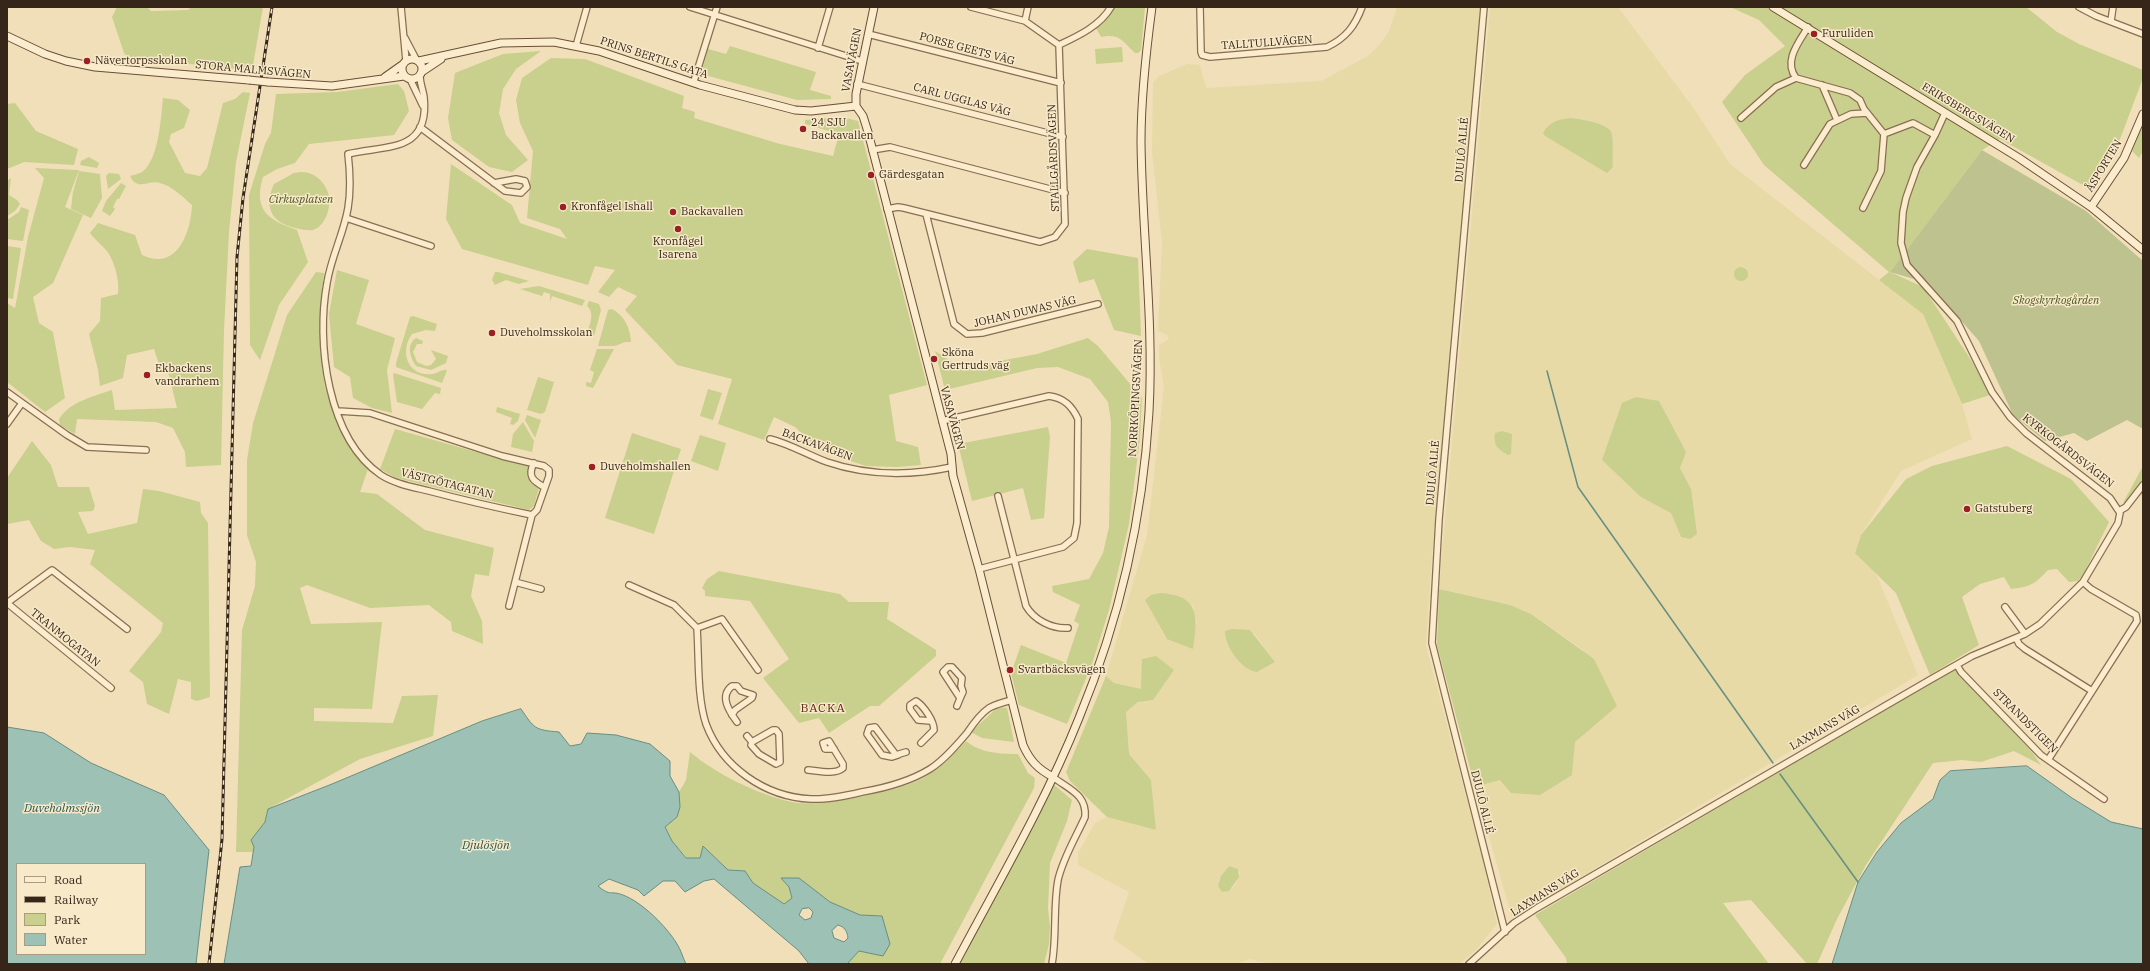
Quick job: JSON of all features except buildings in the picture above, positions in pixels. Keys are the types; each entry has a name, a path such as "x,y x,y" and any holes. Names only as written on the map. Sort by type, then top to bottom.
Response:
{"street":[{"path":"400,7 404,63 407,78 424,108"},
{"path":"576,46 587,7"},
{"path":"690,7 862,61"},
{"path":"694,82 717,7"},
{"path":"818,48 830,7"},
{"name":"VASAVÄGEN","path":"874,7 857,84 856,106 863,116 872,150 951,454 952,467 1023,745 1028,759 1043,772 1053,777"},
{"path":"971,7 1024,21 1059,45 1093,26 1104,17 1111,7"},
{"path":"1024,21 1028,7"},
{"name":"NORRKÖPINGSVÄGEN","path":"955,964 1053,777 1096,674 1114,619 1128,562 1141,494 1149,412 1150,350 1141,138 1144,74 1152,7"},
{"name":"TALLTULLVÄGEN","path":"1200,7 1201,52 1202,55 1210,57 1327,47 1342,39 1350,30 1362,7"},
{"name":"DJULÖ ALLÉ","path":"1484,7 1439,519 1432,643 1505,932"},
{"name":"ERIKSBERGSVÄGEN","path":"1773,7 1993,141 2091,208 2143,250"},
{"path":"2079,7 2143,34"},
{"path":"2111,21 2113,7"},
{"path":"1796,78 1793,73 1792,53 1808,27"},
{"path":"403,34 418,60 422,73"},
{"name":"PORSE GEETS VÄG","path":"868,34 1061,83"},
{"name":"STORA MALMSVÄGEN","path":"7,36 44,54 66,61 95,67 332,86 383,78 407,78 422,73"},
{"name":"PRINS BERTILS GATA","path":"404,63 445,57 482,47 520,42 554,42 599,51 694,82 798,110 856,106"},
{"name":"STALLGÅRDSVÄGEN","path":"887,209 898,206 1040,242 1055,237 1065,224 1059,45"},
{"name":"PRINS BERTILS GATA","path":"422,73 445,57"},
{"name":"STORA MALMSVÄGEN","path":"383,78 404,63"},
{"name":"VÄSTGÖTAGATAN","path":"422,73 424,108 420,127 414,136 403,145 348,154 350,191 346,218 328,276 323,306 323,350 326,375 345,428 359,452 373,468 382,475 394,481 421,489 532,515"},
{"path":"1741,118 1776,87 1796,78 1847,91 1860,100 1867,113 1884,134 1881,171 1863,208"},
{"name":"CARL UGGLAS VÄG","path":"857,84 1063,137"},
{"path":"1822,85 1837,120"},
{"name":"KYRKOGÅRDSVÄGEN","path":"1945,112 1935,135 1912,178 1902,212 1901,243 1908,265 1957,321 1992,392 2010,417 2026,434 2110,498 2119,511"},
{"path":"1804,165 1828,126 1851,114 1867,113"},
{"name":"ÅSPORTEN","path":"2091,208 2124,158 2143,114"},
{"path":"1884,134 1913,123 1935,135"},
{"path":"420,127 494,183 505,191 514,194 523,193 527,187 525,181 520,179 494,183"},
{"path":"872,150 890,147 1065,193"},
{"name":"JOHAN DUWAS VÄG","path":"926,214 954,324 967,334 982,333 1098,304"},
{"path":"346,218 431,246"},
{"path":"7,392 87,448 146,450"},
{"path":"942,421 1049,396 1060,399 1075,412 1079,427 1078,523 1074,538 1063,547 979,569"},
{"path":"7,424 22,403"},
{"path":"338,411 370,413 502,456 544,466 548,470 549,476 537,510 532,515 509,606"},
{"name":"BACKAVÄGEN","path":"770,439 785,443 828,462 870,472 892,474 927,472 952,467"},
{"path":"534,463 530,472 531,476 544,487"},
{"path":"2119,511 2126,507 2143,485"},
{"path":"998,496 1022,594 1029,611 1042,621 1061,629 1068,628"},
{"name":"LAXMANS VÄG","path":"1471,963 1522,918 1592,876 1972,656 2025,634 2040,624 2083,582 2118,523 2119,511"},
{"path":"7,603 48,571 52,570 127,629"},
{"path":"515,582 541,589"},
{"path":"2048,760 2138,617 2091,589 2083,582"},
{"path":"629,585 674,605 697,628 702,708 713,738 722,754 746,777 760,786 784,796 812,799 826,798 876,790 907,780 920,774 944,758 988,709 1012,700"},
{"name":"TRANMOGATAN","path":"7,603 111,688"},
{"path":"2005,607 2025,634"},
{"path":"697,628 722,619 758,670"},
{"path":"2016,638 2019,644 2025,649 2092,691"},
{"name":"STRANDSTIGEN","path":"1957,665 1961,672 2048,760 2104,800"},
{"path":"957,706 963,692 961,686 962,678 952,667 948,667 942,672 960,698"},
{"path":"732,715 735,710 752,698 750,693 741,691 737,686 732,686 726,691 725,697 732,715 737,722"},
{"path":"921,743 934,730 931,721"},
{"path":"898,755 896,755 886,739 875,727 869,728 867,734 882,755 892,757 898,755 906,752"},
{"path":"747,736 752,742 751,745 760,754 776,764 780,762 779,734 776,730 768,732 752,742"},
{"path":"808,770 835,772 841,770 843,768 843,764 834,749"},
{"path":"1052,964 1056,936 1058,881 1062,868 1085,817 1086,810 1081,796 1053,777"}],"shaded area":[{"path":"1397,7 1481,7 1431,567 1426,646 1482,857 1497,924 1476,950 1459,964 1270,964 1250,959 1237,964 1149,964 1113,939 1129,892 1078,865 1078,853 1095,823 1107,817 1155,830 1151,780 1129,754 1126,712 1138,702 1153,700 1141,690 1114,683 1106,676 1147,535 1164,387 1159,358 1159,345 1169,339 1167,335 1158,331 1162,242 1152,152 1153,83 1159,76 1187,64 1200,65 1206,88 1321,81 1368,56 1381,43 1389,31","holes":["1168,593 1187,601 1193,606 1197,624 1167,639 1145,600","1255,634 1275,662 1257,672 1247,668 1236,656 1225,637","1229,866 1238,869 1240,873 1235,885 1229,891 1222,892 1221,876"]},
{"path":"1490,7 1618,7 1695,110 1730,164 1923,314 1962,404 1972,439 1901,471 1861,535 1855,552 1875,571 1918,675 1512,918 1475,787 1500,780 1572,775 1583,650 1531,614 1510,605 1439,589","holes":["1571,118 1586,120 1608,128 1613,167 1572,151 1545,136 1543,133","1743,266 1747,269 1748,274 1735,278 1735,270","1659,401 1680,468 1691,490 1681,537 1671,513"]}],"green space":[{"path":"117,7 147,7 151,11 188,10 191,7 263,7 252,71 128,57 124,53 112,17"},
{"path":"1114,7 1145,7 1141,50 1138,53 1135,53 1117,37 1101,37 1096,28 1110,14"},
{"path":"1730,7 2026,7 2057,32 2079,44 2143,70 2143,78 2119,142 2090,189 2000,139 1982,150 1890,272 1923,287 1973,363 1990,395 1962,404 1923,314 1879,280 1889,272 1764,165 1722,102 1745,75 1785,46 1759,20"},
{"path":"730,46 816,72 810,90 831,96 831,99 797,100 701,74 708,49 726,54"},
{"path":"1122,47 1123,62 1096,64 1095,49"},
{"path":"541,51 516,69 503,89 499,113 506,135 528,160 512,172 489,167 452,140 448,118 455,73 503,54"},
{"name":"Backavallen","path":"551,58 585,59 684,96 682,108 695,112 694,118 780,144 833,156 839,134 805,124 805,120 842,117 858,121 927,385 889,395 896,441 918,447 921,465 897,467 866,466 820,451 795,427 774,417 764,440 718,424 732,379 677,365 625,310 637,296 618,287 609,297 598,292 615,270 595,266 588,285 462,249 446,219 451,164 512,205 520,223 567,239 560,229 527,218 533,151 520,123 516,100 522,78"},
{"path":"398,84 404,91 409,111 394,135 309,144 295,163 277,169 263,177 260,188 260,198 265,212 278,222 297,230 308,262 279,305 260,360 250,345 249,195 265,144 271,133 276,94 337,92"},
{"path":"243,92 250,93 236,162 229,232 224,330 221,465 186,467 185,452 173,428 156,422 77,419 75,434 60,425 59,419 64,413 82,400 112,390 115,410 177,408 169,375 159,364 154,349 127,355 123,378 100,386 98,370 89,334 100,321 101,298 118,294 118,283 116,270 111,258 90,233 98,223 135,235 142,255 154,259 164,258 173,254 180,246 189,227 192,205 177,192 164,184 156,182 140,184 133,181 130,176 142,172 148,166 152,158 158,138 163,98 178,100 190,110 184,128 171,134 169,142 185,173 200,176 207,168 223,103 235,99"},
{"path":"15,103 36,131 78,149 74,165 24,162 7,169 7,104"},
{"path":"1571,118 1587,120 1599,124 1609,129 1611,132 1613,167 1607,173 1545,136 1543,133 1551,124 1562,119"},
{"path":"2143,122 2143,151 2139,158 2132,151"},
{"name":"Skogskyrkogården","path":"1982,150 2086,211 2143,261 2143,429 2127,420 2087,441 2074,433 2045,441 2013,415 1979,341 1928,283 1890,272"},
{"path":"89,157 99,163 97,168 80,165 81,161"},
{"path":"35,168 79,170 65,207 83,215 53,283 33,297 39,323 53,332 65,398 45,412 7,382 7,303 15,308 28,237 44,178"},
{"path":"79,171 100,174 102,198 91,218 71,209 73,192"},
{"path":"109,173 119,174 121,179 108,189 106,176"},
{"name":"Cirkusplatsen","path":"294,173 309,173 320,179 329,195 328,213 322,224 313,230 295,228 280,222 271,212 270,199 274,184"},
{"path":"11,178 9,195 20,204 15,211 7,216 7,181"},
{"path":"121,183 126,186 119,199 117,199 113,207 115,209 110,216 102,211 106,201"},
{"path":"21,207 29,210 23,241 7,239 7,220 19,212"},
{"path":"7,246 21,248 13,299 7,298"},
{"path":"1087,249 1138,258 1141,336 1114,330 1094,279 1079,283 1073,262"},
{"path":"1738,267 1744,267 1748,271 1748,277 1744,281 1738,281 1734,277 1734,271"},
{"path":"337,270 369,280 356,324 395,338 387,370 392,413 372,408 353,398 350,377 334,367 329,314"},
{"path":"316,272 324,273 321,302 320,347 325,388 345,438 368,469 360,492 377,494 425,530 494,548 489,576 475,574 471,596 482,621 483,644 452,631 451,622 429,605 370,608 307,585 300,588 311,624 382,622 372,709 314,708 314,721 393,723 402,696 438,695 433,736 360,759 268,809 265,822 251,840 254,847 253,852 236,852 242,630 255,586 256,562 247,535 247,460 253,423 287,315"},
{"path":"495,272 529,281 519,284 506,280 495,285 492,280"},
{"path":"539,286 585,300 582,306 552,296 550,302 550,294 544,292 542,296 520,289"},
{"path":"589,301 599,304 601,310 594,336 587,333 591,319 591,312 587,306"},
{"path":"612,309 620,315 626,323 631,342 625,342 615,346 598,346 608,310"},
{"path":"413,316 437,324 435,331 426,330 412,334 406,348 408,362 417,372 424,374 434,374 447,370 442,383 396,367 410,317"},
{"path":"416,338 423,341 422,344 417,344 413,352 417,362 426,366 431,365 436,359 431,350 448,356 446,363 431,370 416,366 412,359 410,348 411,344"},
{"path":"1088,338 1098,346 1142,398 1140,438 1129,524 1109,610 1092,664 1067,724 1019,705 1011,673 1021,645 1066,663 1079,624 1074,621 1080,605 1053,592 1052,586 1089,579 1103,553 1109,527 1111,422 1108,402 1090,379 1058,367 1037,368 945,390 935,351 962,368 1037,354"},
{"path":"597,349 614,349 593,388 586,386 586,382 591,383 594,372 590,370"},
{"path":"394,373 441,388 440,394 435,393 422,409 397,402 393,375"},
{"path":"538,377 554,382 545,412 541,414 527,410"},
{"path":"708,389 722,393 713,420 700,416"},
{"path":"1636,397 1659,401 1686,452 1680,468 1691,489 1697,534 1690,539 1681,537 1671,513 1641,497 1602,460 1622,403"},
{"path":"497,407 520,414 518,421 513,425 510,424 512,418 496,412"},
{"path":"527,415 541,420 535,438 525,420"},
{"path":"523,422 534,441 532,452 511,447 513,434"},
{"path":"1048,427 1050,437 1044,518 1031,520 1023,488 972,501 958,444"},
{"path":"395,429 501,459 530,464 527,472 528,478 539,488 534,506 529,510 396,478 380,469"},
{"path":"1502,431 1512,434 1511,454 1508,455 1497,447 1495,441 1495,433"},
{"path":"632,433 681,449 654,534 605,518"},
{"path":"700,435 726,443 718,471 691,461"},
{"path":"32,441 51,465 58,487 89,487 95,506 93,511 78,512 88,534 137,523 143,489 159,491 200,502 201,513 208,523 210,697 197,701 191,699 191,682 178,679 169,714 147,704 143,682 129,671 161,632 163,623 90,564 95,550 70,547 54,549 41,541 29,520 7,524 7,478"},
{"path":"2007,446 2071,479 2109,522 2083,575 2078,581 2069,582 2057,569 2048,570 2036,582 2028,586 2011,589 2004,577 1980,584 1962,597 1979,645 1930,675 1896,593 1855,553 1861,535 1906,479 1932,466"},
{"path":"2143,466 2143,494 2123,503"},
{"path":"719,571 840,594 849,602 889,602 887,619 936,650 936,656 879,706 870,706 829,733 819,718 799,723 763,678 789,659 750,601 705,596 705,591 702,588 707,579"},
{"path":"1439,589 1510,605 1531,614 1594,659 1617,706 1575,742 1572,775 1540,795 1511,793 1500,780 1475,787 1437,645"},
{"path":"1160,593 1183,598 1189,603 1193,610 1196,627 1193,649 1167,639 1145,600 1151,595"},
{"path":"1232,629 1250,630 1275,662 1257,672 1251,671 1240,662 1227,643 1225,631"},
{"path":"1156,656 1174,670 1153,700 1138,702 1126,712 1129,754 1151,780 1156,830 1107,817 1070,781 1066,772 1106,676 1114,683 1141,689 1142,659"},
{"path":"1955,669 2032,752 2041,765 2014,751 1981,762 1962,760 1933,763 1866,865 1837,919 1817,964 1807,964 1751,900 1723,903 1769,964 1567,964 1566,958 1535,915"},
{"path":"998,707 1007,708 1014,742 982,738 971,732"},
{"path":"966,741 984,750 997,753 1018,754 1028,773 1035,778 1034,788 940,964 847,964 859,951 882,916 860,915 830,902 799,878 781,878 789,887 792,898 784,904 753,883 745,871 728,870 703,846 700,858 687,858 672,841 665,827 677,817 680,807 679,792 686,780 690,752 725,776 752,789 792,802 821,803 880,793 914,782 936,770"},
{"path":"1052,783 1072,800 1067,821 1050,863 1048,909 1050,926 1049,944 1044,964 959,964"},
{"path":"1229,866 1238,869 1239,877 1229,891 1222,892 1218,886 1221,876"}],"water":[{"name":"Djulösjön","path":"521,709 532,724 539,729 559,732 570,746 581,744 587,733 616,735 650,744 670,761 670,776 679,792 680,807 677,817 665,827 672,841 686,858 700,858 703,846 728,870 745,871 753,883 784,904 792,898 789,887 781,878 799,878 830,902 860,915 882,916 890,944 883,956 859,951 847,964 809,964 799,951 714,879 704,881 685,892 675,881 663,881 644,896 638,890 609,879 598,886 608,892 630,898 646,909 673,937 686,964 224,964 240,867 251,866 254,847 251,840 265,822 268,809 332,784 482,721","holes":["809,908 813,912 811,918 805,920 799,915 802,909","838,925 844,928 847,933 848,938 844,942 834,938 832,931"]},
{"name":"Duveholmssjön","path":"7,727 44,733 91,763 164,795 209,850 196,964 7,964"},
{"path":"2027,766 2072,798 2111,822 2143,829 2143,964 1832,964 1858,882 1877,852 1901,823 1933,799 1940,780 1950,771"}],"waterway":[{"path":"1547,371 1578,487 1773,763"},
{"path":"1780,774 1858,882"}],"railway":[{"path":"209,964 222,839 237,257 243,198 272,7"}],"place":[{"name":"Furuliden","path":"1814,34"},
{"name":"Nävertorpsskolan","path":"87,61"},
{"name":"24 SJU Backavallen","path":"803,129"},
{"name":"Gärdesgatan","path":"871,175"},
{"name":"Kronfågel Ishall","path":"563,207"},
{"name":"Backavallen","path":"673,212"},
{"name":"Kronfågel Isarena","path":"678,229"},
{"name":"Duveholmsskolan","path":"492,333"},
{"name":"Sköna Gertruds väg","path":"934,359"},
{"name":"Ekbackens vandrarhem","path":"147,375"},
{"name":"Duveholmshallen","path":"592,467"},
{"name":"Gatstuberg","path":"1967,509"},
{"name":"Svartbäcksvägen","path":"1010,670"}],"district":[{"name":"BACKA","path":"823,709"}]}
